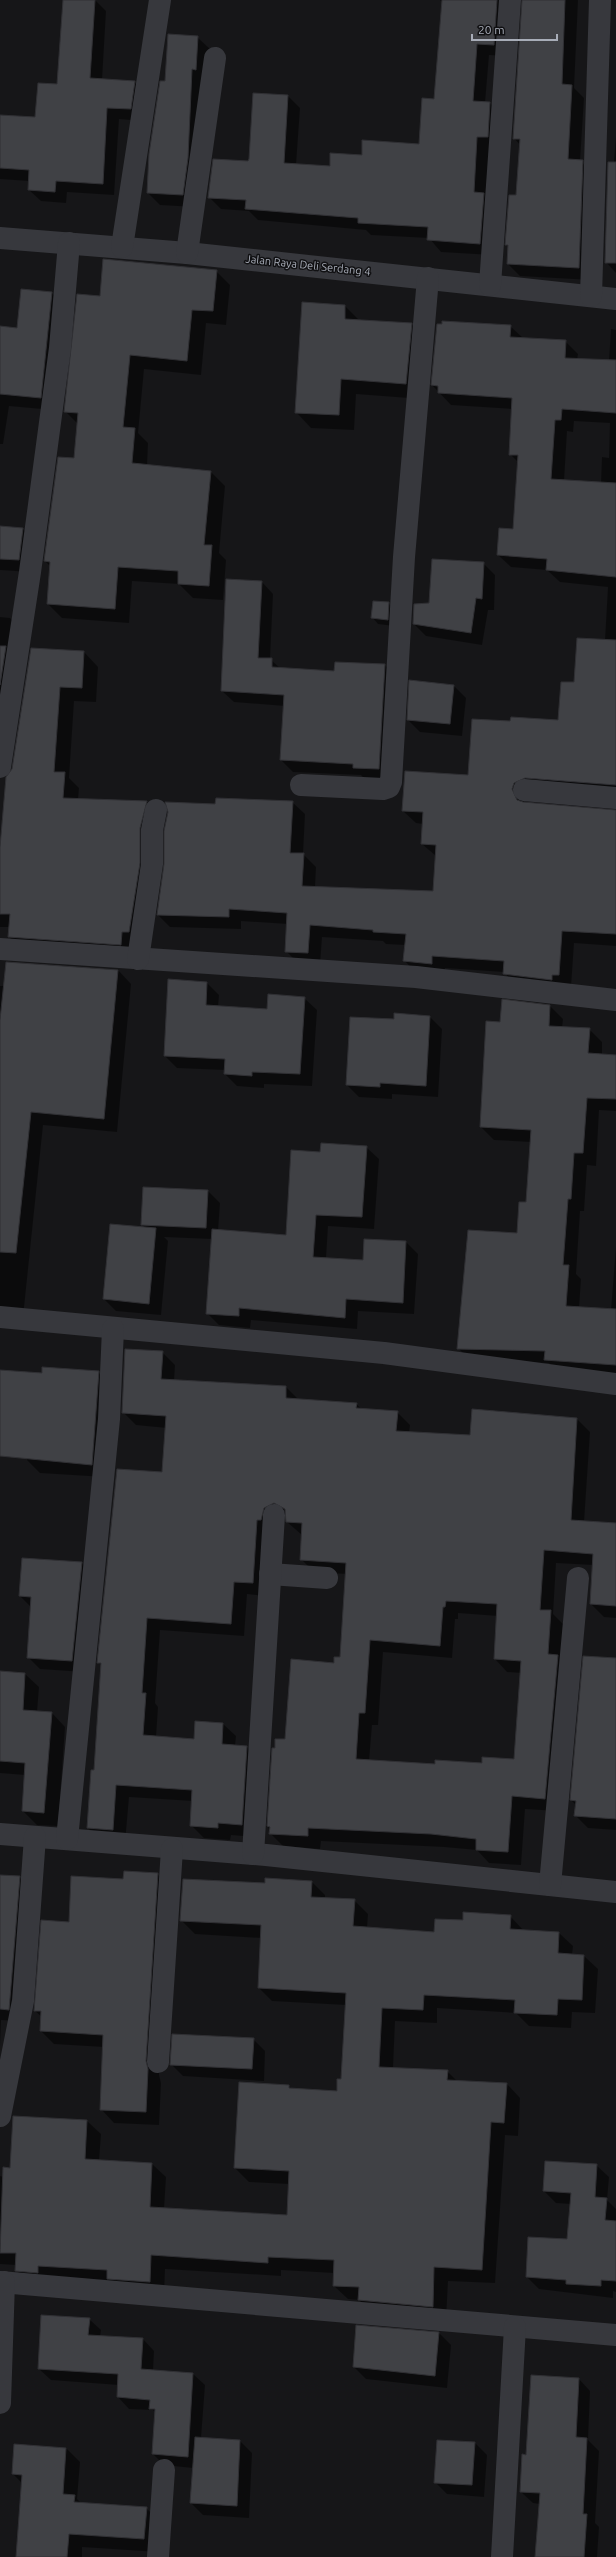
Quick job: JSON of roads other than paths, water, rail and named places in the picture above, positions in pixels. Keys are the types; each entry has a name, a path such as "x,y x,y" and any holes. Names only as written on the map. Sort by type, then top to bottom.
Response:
{"street":[{"path":"122,247 160,0"},
{"path":"490,285 510,0"},
{"path":"591,296 600,0"},
{"path":"188,253 214,58"},
{"name":"Jalan Raya Deli Serdang 4","path":"0,238 188,253 616,299"},
{"path":"0,767 30,572 60,348 69,243"},
{"path":"302,785 383,789 389,787 391,782 404,557 428,278"},
{"path":"524,790 616,798"},
{"path":"138,959 152,864 152,830 156,810"},
{"path":"0,949 416,977 616,1000"},
{"path":"0,1317 113,1329 384,1353 616,1384"},
{"path":"67,1839 110,1419 113,1329"},
{"path":"253,1854 274,1515"},
{"path":"270,1574 327,1578"},
{"path":"550,1885 578,1578"},
{"path":"0,1834 172,1849 253,1854 616,1892"},
{"path":"0,2116 23,2001 35,1837"},
{"path":"158,2062 172,1849"},
{"path":"0,2403 2,2282 616,2335"},
{"path":"502,2557 515,2327"},
{"path":"158,2557 164,2470"}]}
